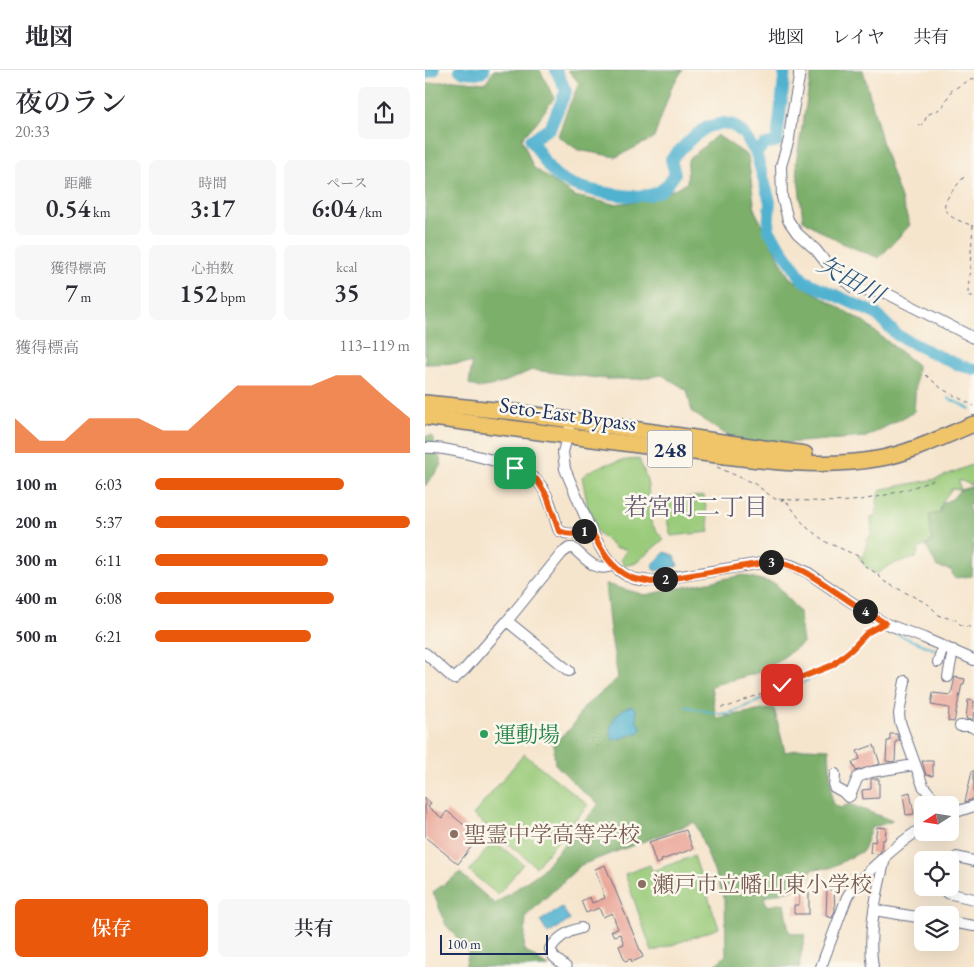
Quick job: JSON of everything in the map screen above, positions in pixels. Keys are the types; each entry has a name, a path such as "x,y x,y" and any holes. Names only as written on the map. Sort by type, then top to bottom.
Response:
{"highway":[{"name":"Seto-East Bypass","path":"425,403 515,412 569,428 716,455 800,463 826,463 880,458 900,454 974,424"},
{"name":"Seto-East Bypass","path":"425,418 569,428 811,455 850,456 913,448"}],"street":[{"path":"799,70 789,139 781,166 781,197 788,220 797,233 816,250 827,264 852,286 864,291 885,293 974,338"},
{"path":"569,428 563,452 565,469 604,556 613,566 632,578 651,582 774,561 791,565 807,572 885,623 974,660"},
{"path":"425,448 432,447 470,453 515,468 537,480 547,496 559,531 569,535 581,533 590,528"},
{"path":"425,653 454,679 507,621 562,553 569,548 573,548 590,563 599,568 606,569 613,566"},
{"path":"507,621 569,671"},
{"path":"939,662 943,646"},
{"path":"948,677 953,650"},
{"path":"905,681 899,714 914,765 923,786 931,796"},
{"path":"960,726 971,726 974,728"},
{"path":"835,774 834,787 848,797 858,777 871,772 914,765"},
{"path":"959,811 974,806"},
{"path":"821,967 847,897 852,889 914,833"},
{"path":"959,857 974,861"},
{"path":"873,967 871,958 874,910 885,858"},
{"path":"959,896 974,899"},
{"path":"874,910 914,917"},
{"path":"959,924 974,926"},
{"path":"566,967 554,957 550,949 553,943 572,930 581,928"}],"path":[{"path":"919,126 924,123 927,114 942,108 951,91 974,79"},
{"path":"964,177 945,200 945,208 951,217 973,226 968,296 974,296"},
{"path":"926,375 942,388 974,406"},
{"path":"716,455 715,466 755,484 775,499 788,503 805,526 826,542 858,556 865,566 885,582 929,604 940,616 956,620 961,625 974,628"},
{"path":"778,499 851,501 888,494 937,479"},
{"path":"721,707 731,706 833,665 867,633 885,623"}],"green space":[{"path":"494,70 540,70 554,98 536,123 522,138 533,167 574,196 614,204 651,200 687,183 688,160 717,135 748,156 755,211 789,277 862,321 917,365 914,412 866,437 773,444 736,442 692,412 687,390 662,375 639,379 606,379 532,370 500,384 479,388 469,384 472,363 425,364 425,84 456,80 485,83"},
{"path":"568,70 683,70 672,86 654,138 616,157 578,150 558,136 579,83"},
{"path":"812,70 863,70 885,152 910,225 879,258 841,243 803,220 796,162"},
{"path":"425,436 432,436 442,465 425,486"},
{"path":"639,459 647,481 652,524 664,539 636,563 624,566 621,559 627,549 615,548 595,530 588,508 582,477 601,466"},
{"path":"974,464 974,486 959,480 960,490 951,489 942,503 934,536 926,545 919,548 916,558 890,565 877,574 865,566 858,556 864,556 867,540 872,534 871,517 876,515 878,494 882,489 936,479"},
{"path":"974,486 974,502 968,505 973,520 974,532 972,576 954,578 951,570 937,567 926,546 932,541 929,515 940,513 942,503 952,499 960,490"},
{"path":"704,496 710,532 671,536 662,500"},
{"path":"743,575 776,584 799,612 803,643 764,671 711,686 716,718 774,708 785,752 806,748 829,749 832,803 840,808 849,804 893,821 871,828 863,851 830,868 812,869 805,886 764,897 767,906 784,903 789,932 805,935 799,965 801,967 713,967 726,955 725,900 695,822 581,865 526,916 524,950 549,967 465,967 469,951 446,925 433,892 460,873 495,904 540,872 599,804 583,792 555,764 553,743 571,728 585,706 618,678 605,584 645,595"},
{"path":"524,754 588,805 536,867 473,815"},
{"path":"494,841 523,864 498,895 469,871"},
{"path":"694,856 719,928 652,952 625,874 650,865 652,871"}],"water":[{"path":"665,552 675,556 678,566 655,571 652,565"},
{"path":"631,706 636,709 637,722 641,727 640,732 615,740 612,739 611,729 614,719 618,714"},
{"path":"562,907 570,920 548,934 540,921"}],"building":[{"path":"955,677 965,679 964,684 962,684 954,722 948,721 949,708 931,705 933,693 951,695"},
{"path":"968,700 974,701 973,720 966,719"},
{"path":"890,734 897,734 900,741 896,741 895,761 892,762 886,761 887,741 890,741"},
{"path":"874,745 880,764 856,771 852,762 860,759 857,751"},
{"path":"922,761 933,761 933,776 926,775"},
{"path":"972,771 974,771 974,796 973,799 965,802"},
{"path":"871,779 879,779 879,798 863,799 862,790 871,789"},
{"path":"910,792 914,814 906,815 903,794"},
{"path":"425,798 431,803 428,807 442,818 447,811 479,837 458,864 425,837"},
{"path":"877,827 886,828 885,840 882,840 881,851 878,854 870,853 871,841 875,842"},
{"path":"686,830 693,849 661,860 662,862 656,864 649,842"},
{"path":"605,865 643,957 632,962 631,959 625,961 619,946 624,944 620,934 614,936 611,931 618,929 612,913 603,917 599,908 586,913 581,901 590,897 592,903 605,898 595,869"},
{"path":"827,889 834,891 835,910 832,918 826,916"},
{"path":"799,892 809,893 809,914 794,914 794,905 799,905"}],"waterway":[{"path":"425,73 434,70"},
{"path":"460,70 481,73 484,70"},
{"name":"矢田川","path":"556,70 566,91 550,128 531,140 553,172 561,178 572,184 600,192 630,196 657,193 666,186 675,174 671,159 693,137 707,127 723,123 733,125 743,133 756,153 770,202 768,229 803,280 876,314 897,335 961,366 974,369"},
{"path":"756,153 764,145 777,141 785,70"},
{"path":"948,398 970,409"},
{"path":"686,707 724,714 730,713 837,668 875,634 884,629 936,650"}],"place":[{"name":"運動場","path":"484,734"},
{"name":"聖霊中学高等学校","path":"454,834"},
{"name":"瀬戸市立幡山東小学校","path":"642,884"}],"district":[{"name":"若宮町二丁目","path":"696,506"}],"route":[{"path":"515,468 537,480 547,496 559,531 569,535 581,533 590,528 604,556 612,565 632,578 651,582 774,561 791,565 807,572 885,623 867,633 833,665 782,685"}]}
